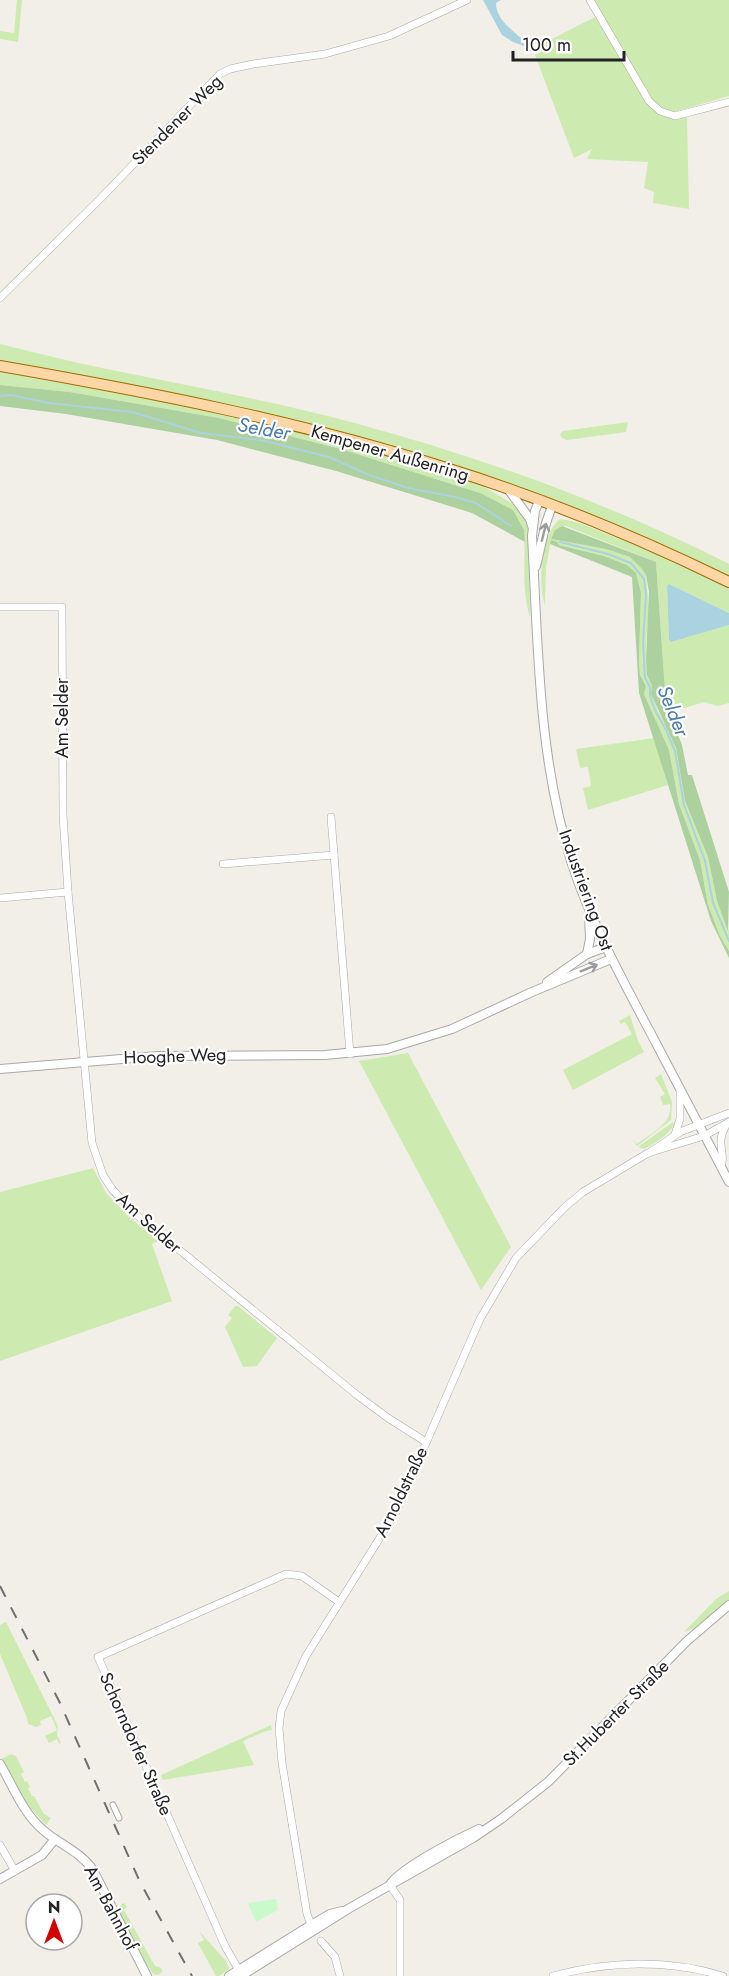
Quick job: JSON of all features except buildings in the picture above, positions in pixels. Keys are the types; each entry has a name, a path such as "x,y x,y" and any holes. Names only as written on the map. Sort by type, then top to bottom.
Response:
{"main road":[{"name":"Kempener Außenring","path":"0,366 106,385 274,420 412,458 508,489 552,506 653,546 729,582"}],"street":[{"name":"Stendener Weg","path":"0,298 101,198 220,74 230,69 253,64 325,54 389,36 467,0"},
{"path":"590,0 649,101 660,111 675,116 729,102"},
{"path":"508,489 530,519 532,527"},
{"name":"Industriering Ost","path":"539,501 532,527 543,712 554,789 572,864 611,959 729,1182"},
{"name":"Industriering Ost","path":"535,571 552,506"},
{"name":"Am Selder","path":"0,607 62,607 62,780 68,892 92,1143 107,1182 122,1202 168,1241 357,1395 426,1442"},
{"path":"331,817 350,1054"},
{"path":"223,864 334,855"},
{"path":"0,898 68,892"},
{"path":"587,954 590,939 589,908"},
{"name":"Hooghe Weg","path":"532,992 587,954 606,947"},
{"name":"Hooghe Weg","path":"0,1069 178,1055 350,1054 387,1049 452,1029 611,959"},
{"path":"675,1134 680,1119 680,1091"},
{"name":"Arnoldstraße","path":"313,1928 307,1912 282,1763 279,1723 284,1702 306,1656 396,1512 480,1319 516,1258 558,1214 583,1192 675,1134 729,1113"},
{"path":"721,1166 723,1160 720,1142 728,1124"},
{"name":"Arnoldstraße","path":"648,1153 704,1136 728,1124"},
{"name":"Schorndorfer Straße","path":"241,1974 225,1946 98,1657 286,1574 302,1576 339,1602"},
{"name":"St.Huberter Straße","path":"229,1976 241,1974 313,1928 330,1914 348,1909 501,1819 548,1782 687,1641 729,1605"},
{"name":"Am Bahnhof","path":"0,1764 31,1817 44,1831 81,1855 93,1870 147,1976"},
{"path":"113,1805 119,1818"},
{"path":"0,1879 42,1855 56,1839"},
{"path":"0,1845 15,1870"},
{"path":"390,1885 400,1900 400,1976"},
{"path":"321,1941 334,1958 340,1976"},
{"path":"553,1976 618,1964 648,1964 687,1968 723,1976"}],"green space":[{"path":"17,0 22,0 18,42 0,39 0,31 14,33"},
{"path":"593,0 729,0 729,96 671,113 664,110 652,99"},
{"path":"595,17 648,103 656,111 666,116 687,117 689,209 653,203 654,192 644,188 648,162 587,159 592,149 574,158 535,55 544,50 542,44"},
{"path":"0,344 320,414 448,450 544,483 638,521 729,564 729,577 666,546 569,506 473,472 0,361"},
{"path":"0,371 126,393 331,439 471,479 513,504 526,516 529,527 530,617 525,585 524,530 480,493 341,449 219,418 70,392 0,385"},
{"path":"0,385 70,392 219,418 341,449 480,493 513,510 524,530 525,542 472,513 336,471 217,440 66,414 0,406"},
{"path":"628,422 626,432 567,440 560,434 563,431"},
{"path":"560,519 585,525 640,547 729,587 729,613 671,585 667,586 669,640 671,642 729,625 729,703 717,706 704,702 672,712 665,690 656,562 566,526 558,528 551,539 606,549 630,557 646,575 649,608 646,642 647,675 657,709 676,748 685,801 708,857 717,901 729,931 729,951 720,936 708,905 700,860 679,804 669,750 644,694 646,686 640,675 639,660 641,593 627,565 604,556 559,545 551,540 546,568 545,606 541,573 542,560 548,536"},
{"path":"562,526 656,562 665,690 672,712 669,713 682,745 688,775 692,775 729,892 728,931 717,901 708,857 685,801 676,748 651,694 652,686 647,675 646,659 649,592 646,575 630,557 606,549 551,539 555,530"},
{"path":"551,540 559,545 604,556 627,565 636,573 641,593 639,660 640,675 646,686 644,694 669,750 679,804 700,860 708,905 720,936 729,951 729,958 711,921 639,693 632,577 550,544"},
{"path":"654,738 668,785 588,810 583,788 591,786 588,767 580,768 576,749"},
{"path":"630,1015 644,1052 573,1090 563,1070 632,1034 625,1022 621,1024 619,1021"},
{"path":"408,1053 511,1247 481,1290 359,1061"},
{"path":"661,1074 672,1102 671,1120 637,1146 632,1139 637,1144 665,1123 670,1111 670,1104 663,1105 660,1097 665,1094 655,1078"},
{"path":"673,1122 671,1129 661,1138 644,1149 638,1147"},
{"path":"93,1168 106,1193 129,1217 159,1241 152,1244 172,1301 0,1361 0,1192"},
{"path":"235,1306 238,1306 277,1338 257,1366 243,1367 225,1327 232,1318 228,1315"},
{"path":"729,1591 729,1601 695,1628 684,1632 716,1599"},
{"path":"6,1622 58,1726 57,1735 61,1743 59,1744 57,1739 49,1743 45,1736 57,1730 51,1716 40,1721 41,1725 36,1727 28,1724 0,1654 0,1625"},
{"path":"271,1725 272,1730 243,1741 254,1765 163,1780 161,1775"},
{"path":"11,1754 16,1756 24,1772 21,1774 30,1787 28,1788 32,1796 44,1814 51,1818 46,1825 30,1808 1,1759"},
{"path":"276,1899 278,1910 256,1922 248,1903"},
{"path":"125,1903 127,1907 124,1910 155,1966 162,1969 158,1975 153,1974 127,1929 120,1911 120,1905"},
{"path":"199,1931 226,1961 229,1969 219,1976 216,1976 198,1943 204,1940"}],"water":[{"path":"483,0 501,0 496,3 500,17 532,49 502,35"},
{"path":"669,584 729,613 729,625 671,642 669,640 667,586"}],"waterway":[{"name":"Selder","path":"0,396 11,395 49,403 132,412 201,433 261,440 329,457 369,475 408,488 476,503 511,526"},
{"name":"Selder","path":"560,542 608,554 631,563 644,579 646,595 643,643 645,678 650,687 650,696 655,710 675,751 684,805 705,861 713,903 729,941"}],"railway":[{"path":"0,1586 59,1701 140,1882 192,1976"}]}
